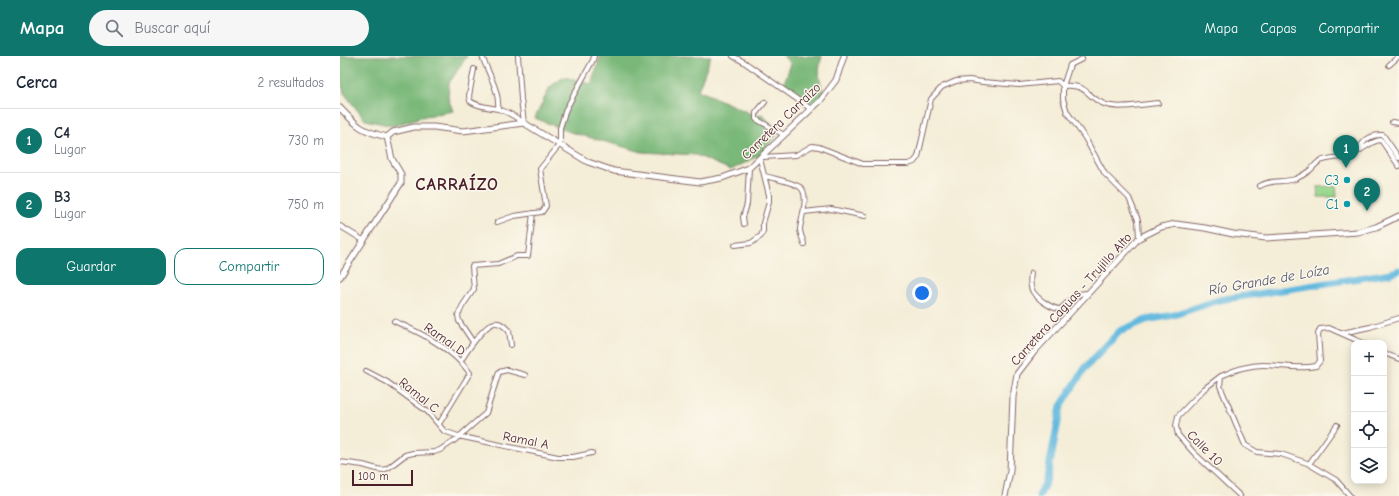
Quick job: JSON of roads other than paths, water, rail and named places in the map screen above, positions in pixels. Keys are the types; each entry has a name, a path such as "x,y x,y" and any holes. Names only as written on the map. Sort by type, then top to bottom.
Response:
{"street":[{"path":"482,56 494,86 498,110"},
{"path":"518,56 520,99 524,123"},
{"path":"497,222 514,216 542,212 546,206 540,169 560,144 560,128 566,109 594,60 594,56"},
{"path":"733,56 744,62 811,109"},
{"name":"Carretera Carraízo","path":"524,123 588,162 614,171 700,182 722,178 749,168 820,101 836,80 844,56"},
{"path":"1389,65 1399,56"},
{"path":"1082,59 1070,66 1062,86 1062,99 1067,112 1085,138 1105,174 1132,204 1138,220 1139,238"},
{"path":"474,69 469,96 470,101 477,105 514,116 524,123"},
{"path":"737,245 751,243 761,236 763,231 763,223 769,202 769,195 761,158 796,155 812,146 819,147 864,164 908,164 914,162 918,157 931,99 942,86 956,81 969,80 1018,85 1058,81 1062,86"},
{"path":"1062,86 1070,85 1084,88 1097,100 1112,106 1158,103"},
{"path":"764,102 756,113 756,119 784,135"},
{"path":"340,108 363,130 387,137"},
{"path":"1392,122 1399,123"},
{"path":"387,137 394,132 414,127 434,127 463,131 524,123"},
{"path":"1359,151 1362,143 1376,135 1383,135 1399,158"},
{"path":"340,277 401,183 401,174 392,159 387,137"},
{"path":"1260,186 1266,182 1285,181 1296,178 1308,172 1319,161 1351,155 1364,149 1374,141 1381,140 1399,166"},
{"path":"744,224 743,217 747,204 749,168"},
{"path":"765,176 802,189 804,193 804,212 800,231 804,244"},
{"path":"804,212 830,209 865,216"},
{"path":"473,342 459,321 458,315 474,289 472,266 498,264 517,256 528,256 533,214"},
{"name":"Carretera Caguas - Trujillo Alto","path":"1005,496 1010,471 1013,397 1017,374 1034,352 1139,238 1161,227 1176,224 1266,238 1358,232 1376,227 1399,216"},
{"path":"340,226 363,240"},
{"path":"1031,273 1031,289 1033,293 1055,309 1060,309 1074,296 1080,293 1088,294"},
{"path":"1342,333 1370,327 1399,318"},
{"name":"Ramal D","path":"394,321 418,332 461,361 470,373 439,424"},
{"path":"461,361 473,342 488,326 494,323 500,323 509,330 510,345"},
{"name":"Calle 10","path":"1240,496 1194,453 1178,434 1176,426 1178,416 1204,389 1221,376 1235,370 1262,365 1304,368 1316,366 1320,361 1318,334 1320,329 1329,328 1342,333"},
{"path":"1342,333 1357,340"},
{"path":"1387,354 1399,359"},
{"path":"340,462 363,465 383,470 406,455 440,450 455,440 486,412 499,372 507,370 525,375"},
{"name":"Ramal C","path":"366,371 393,386 428,412 444,431 458,436"},
{"path":"1221,376 1220,386 1245,446 1257,452 1281,454 1309,464 1336,480 1350,496"},
{"path":"1309,464 1337,425"},
{"name":"Ramal A","path":"458,436 558,457 573,458 592,453"}],"waterway":[{"name":"Río Grande de Loíza","path":"1039,496 1047,479 1061,406 1085,368 1120,331 1146,320 1174,315 1219,300 1391,273 1399,270"}],"place":[{"name":"C4","path":"1346,168"},
{"name":"C3","path":"1347,180"},
{"name":"C1","path":"1347,204"},
{"name":"B3","path":"1367,211"}],"district":[{"name":"CARRAÍZO","path":"457,184"}]}
